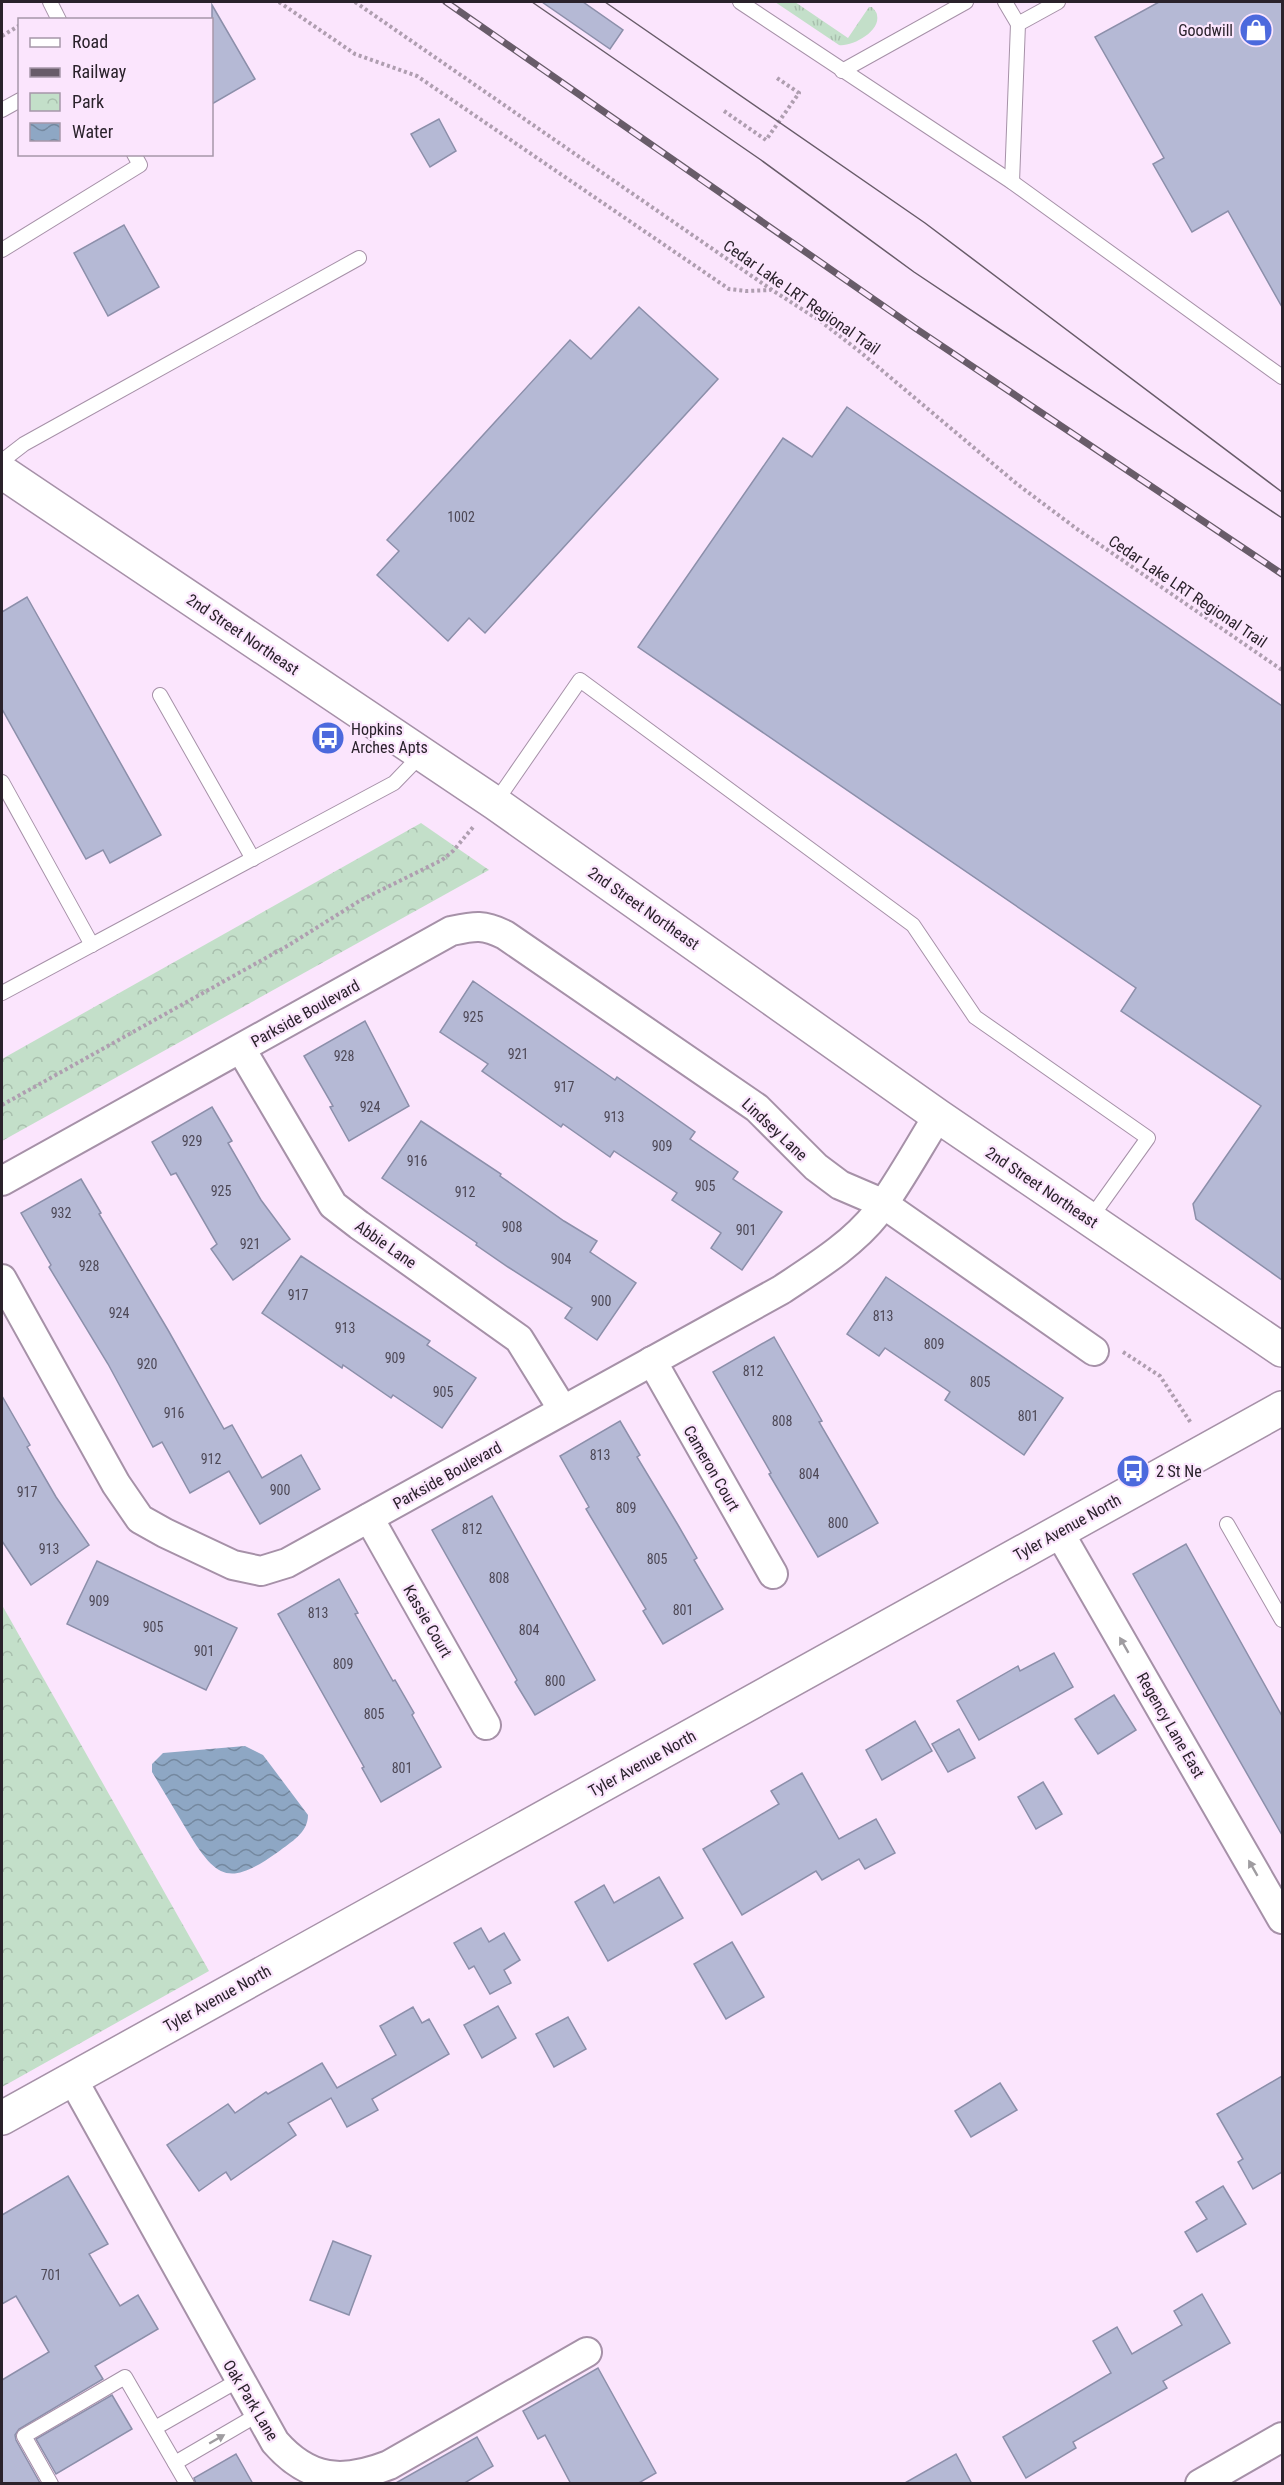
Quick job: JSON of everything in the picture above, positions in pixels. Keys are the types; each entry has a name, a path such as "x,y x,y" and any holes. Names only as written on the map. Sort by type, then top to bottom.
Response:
{"street":[{"name":"2nd Street Northeast","path":"2,472 495,803 938,1116 1282,1350"},
{"name":"Lindsey Lane","path":"451,931 477,925 490,927 505,935 757,1108 816,1167 840,1185 882,1203 1094,1351"},
{"name":"Parkside Boulevard","path":"2,1181 451,931"},
{"name":"Abbie Lane","path":"241,1049 333,1205 359,1226 519,1339 563,1410"},
{"name":"Parkside Boulevard","path":"2,1279 116,1484 140,1519 233,1565 261,1571 287,1563 369,1518 781,1290 822,1263 848,1242 877,1213 938,1116"},
{"name":"Cameron Court","path":"652,1361 773,1574"},
{"name":"Tyler Avenue North","path":"2,2118 1282,1408"},
{"name":"Kassie Court","path":"369,1518 486,1725"},
{"name":"Regency Lane East","path":"1059,1532 1282,1919"},
{"name":"Oak Park Lane","path":"72,2078 275,2442 301,2465 323,2475 341,2478 389,2465 588,2352"},
{"path":"1200,2484 1282,2437"}],"lane":[{"path":"50,2 58,18"},
{"path":"740,2 1012,182 1282,377"},
{"path":"842,71 966,2"},
{"path":"1005,2 1018,24 1012,182"},
{"path":"1018,24 1059,2"},
{"path":"2,110 18,101"},
{"path":"2,250 140,165 135,156"},
{"path":"2,461 24,444 359,258"},
{"path":"495,803 580,680 913,925 975,1017 1148,1138 1090,1219"},
{"path":"160,695 253,859"},
{"path":"2,993 394,783 422,754"},
{"path":"2,782 92,945"},
{"path":"1227,1524 1282,1620"},
{"path":"51,2484 24,2436 125,2377 187,2484"},
{"path":"154,2428 239,2380"},
{"path":"175,2463 259,2414"}],"path":[{"path":"279,2 355,54 417,76 729,289 772,290"},
{"name":"Cedar Lake LRT Regional Trail","path":"355,2 772,290 819,320 1017,484 1068,523 1282,670"},
{"path":"2,36 18,26"},
{"path":"724,111 766,140 799,93 777,78"},
{"path":"2,1105 289,945 378,891 442,860 453,851 495,803"},
{"path":"1094,1351 1110,1344 1160,1376 1191,1424"}],"green space":[{"path":"775,2 795,2 848,38 869,7 872,7 876,13 877,21 864,37 851,44 839,45"},
{"path":"421,823 489,870 2,1141 2,1059"},
{"path":"2,1605 209,1971 2,2087"}],"water":[{"path":"245,1746 263,1755 308,1815 302,1832 278,1852 248,1870 226,1873 208,1860 198,1848 152,1772 152,1764 163,1753"}],"building":[{"path":"542,2 583,2 623,30 610,49"},
{"path":"1159,2 1282,2 1282,307 1228,211 1192,232 1153,164 1164,158 1095,37"},
{"path":"212,5 255,79 213,103 213,18"},
{"path":"439,119 456,151 430,167 411,134"},
{"path":"124,225 159,287 108,316 74,253"},
{"path":"639,307 718,379 485,633 469,618 448,641 377,575 399,551 387,540 570,340 591,359"},
{"path":"847,407 1282,706 1282,1280 1196,1219 1193,1204 1261,1106 1121,1011 1136,988 638,647 783,438 812,457"},
{"path":"27,597 161,835 110,863 103,850 86,859 2,709 2,612"},
{"path":"473,981 615,1080 617,1077 695,1132 690,1139 738,1172 733,1179 782,1212 742,1270 711,1248 721,1233 672,1200 677,1193 614,1151 610,1157 563,1124 561,1127 482,1071 488,1064 440,1032"},
{"path":"365,1021 409,1106 349,1141 330,1107 333,1106 304,1056"},
{"path":"212,1107 232,1141 228,1143 261,1200 290,1239 233,1280 211,1249 217,1244 176,1173 171,1175 152,1142"},
{"path":"421,1121 501,1174 500,1176 564,1221 597,1241 590,1252 636,1283 597,1340 565,1318 572,1308 508,1267 382,1178"},
{"path":"81,1179 224,1429 232,1425 262,1478 301,1455 320,1489 260,1524 229,1471 190,1493 162,1442 153,1447 108,1364 49,1267 51,1265 21,1213"},
{"path":"301,1256 430,1341 427,1345 476,1378 442,1428 393,1395 391,1398 343,1365 342,1368 262,1313"},
{"path":"886,1277 1063,1398 1024,1455 945,1400 950,1392 885,1348 879,1356 847,1334"},
{"path":"774,1337 822,1421 819,1422 878,1523 818,1557 713,1372"},
{"path":"2,1396 30,1445 27,1447 56,1497 89,1545 31,1585 2,1541"},
{"path":"620,1421 640,1455 637,1457 697,1558 694,1560 723,1609 663,1644 643,1611 646,1609 586,1509 589,1507 560,1456"},
{"path":"492,1496 595,1680 535,1715 432,1530"},
{"path":"1186,1544 1282,1716 1282,1835 1133,1574"},
{"path":"97,1561 237,1628 206,1690 67,1624"},
{"path":"339,1579 358,1613 355,1614 414,1713 412,1715 441,1767 381,1802 362,1768 364,1767 278,1614"},
{"path":"1054,1653 1073,1687 979,1740 957,1701 1018,1666 1020,1671"},
{"path":"1114,1695 1136,1730 1098,1754 1075,1719"},
{"path":"915,1721 932,1751 882,1780 866,1750"},
{"path":"959,1729 975,1758 948,1772 932,1744"},
{"path":"802,1773 839,1839 876,1819 895,1853 865,1869 859,1859 822,1880 816,1871 742,1915 703,1849 779,1804 771,1791"},
{"path":"1043,1782 1062,1814 1036,1829 1018,1797"},
{"path":"659,1877 683,1918 608,1961 575,1902 604,1885 614,1903"},
{"path":"481,1928 489,1942 504,1933 520,1960 504,1970 511,1983 490,1994 474,1966 469,1969 454,1943"},
{"path":"732,1942 764,1997 726,2019 694,1964"},
{"path":"498,2006 516,2038 482,2058 464,2025"},
{"path":"413,2007 422,2023 429,2019 449,2054 372,2099 378,2110 347,2127 331,2098 288,2123 296,2135 231,2180 226,2172 199,2191 167,2145 228,2104 235,2113 266,2092 268,2094 322,2063 337,2088 396,2055 380,2026"},
{"path":"568,2017 586,2049 554,2067 536,2034"},
{"path":"1282,2076 1282,2172 1253,2189 1238,2162 1243,2159 1217,2114"},
{"path":"1000,2083 1017,2110 971,2137 955,2111"},
{"path":"68,2176 108,2244 89,2254 120,2306 138,2295 158,2329 95,2366 103,2379 19,2429 15,2435 16,2440 40,2483 2,2484 2,2380 49,2352 16,2296 2,2304 2,2215"},
{"path":"1223,2186 1246,2224 1197,2252 1185,2232 1207,2219 1196,2202"},
{"path":"333,2241 371,2256 349,2315 310,2300"},
{"path":"1202,2294 1230,2343 1163,2381 1167,2388 1073,2442 1076,2448 1026,2478 1003,2437 1111,2373 1093,2341 1117,2327 1132,2354 1182,2325 1174,2311"},
{"path":"598,2368 656,2473 637,2484 571,2484 545,2435 538,2439 523,2411"},
{"path":"112,2395 132,2429 56,2474 36,2439"},
{"path":"477,2437 493,2466 463,2484 394,2484"},
{"path":"236,2454 253,2484 196,2484 194,2478"},
{"path":"956,2454 972,2484 903,2484"}],"tram line":[{"path":"532,2 761,160 914,272 1282,518"},
{"path":"605,2 925,223 1282,492"}],"railway":[{"path":"446,2 915,328 1282,574"}],"place":[{"name":"Goodwill","path":"1256,30"},
{"name":"Hopkins Arches Apts","path":"328,738"},
{"name":"2 St Ne","path":"1133,1471"}]}
